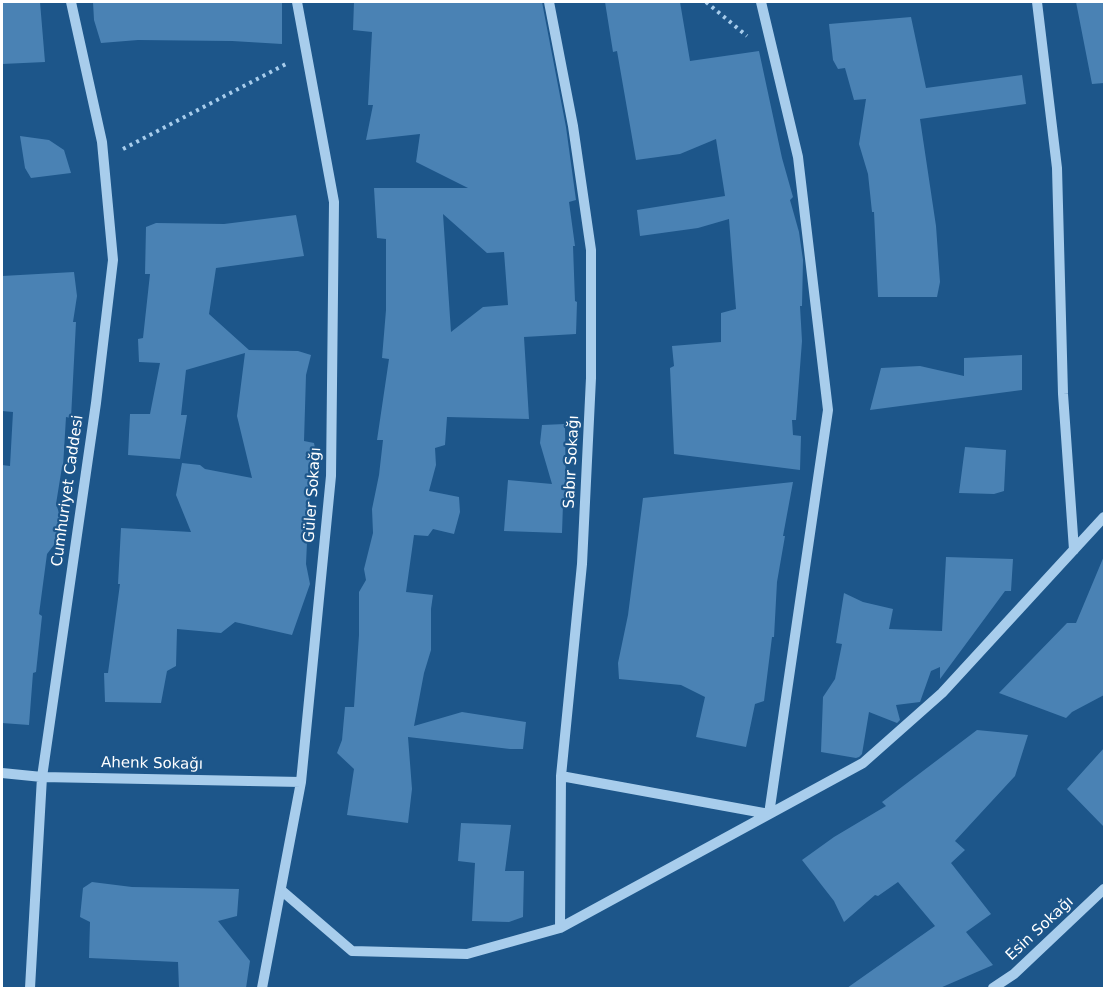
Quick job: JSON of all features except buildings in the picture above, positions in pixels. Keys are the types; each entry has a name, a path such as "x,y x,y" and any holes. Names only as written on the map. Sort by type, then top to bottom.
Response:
{"street":[{"name":"Cumhuriyet Caddesi","path":"30,988 42,777 96,403 113,260 102,142 71,2"},
{"name":"Güler Sokağı","path":"262,988 301,782 331,476 334,202 297,2"},
{"name":"Sabır Sokağı","path":"549,2 573,126 591,250 591,378 582,564 561,776 560,928"},
{"path":"761,2 798,157 828,410 769,814"},
{"path":"1037,2 1057,168 1063,394 1074,550"},
{"path":"281,890 352,951 467,954 560,928 863,764 942,693 1104,517"},
{"name":"Ahenk Sokağı","path":"2,773 42,777 301,782"},
{"path":"561,776 769,814"},
{"name":"Esin Sokağı","path":"993,988 1014,974 1104,889"}],"path":[{"path":"706,2 775,60"},
{"path":"104,159 306,54"}]}
